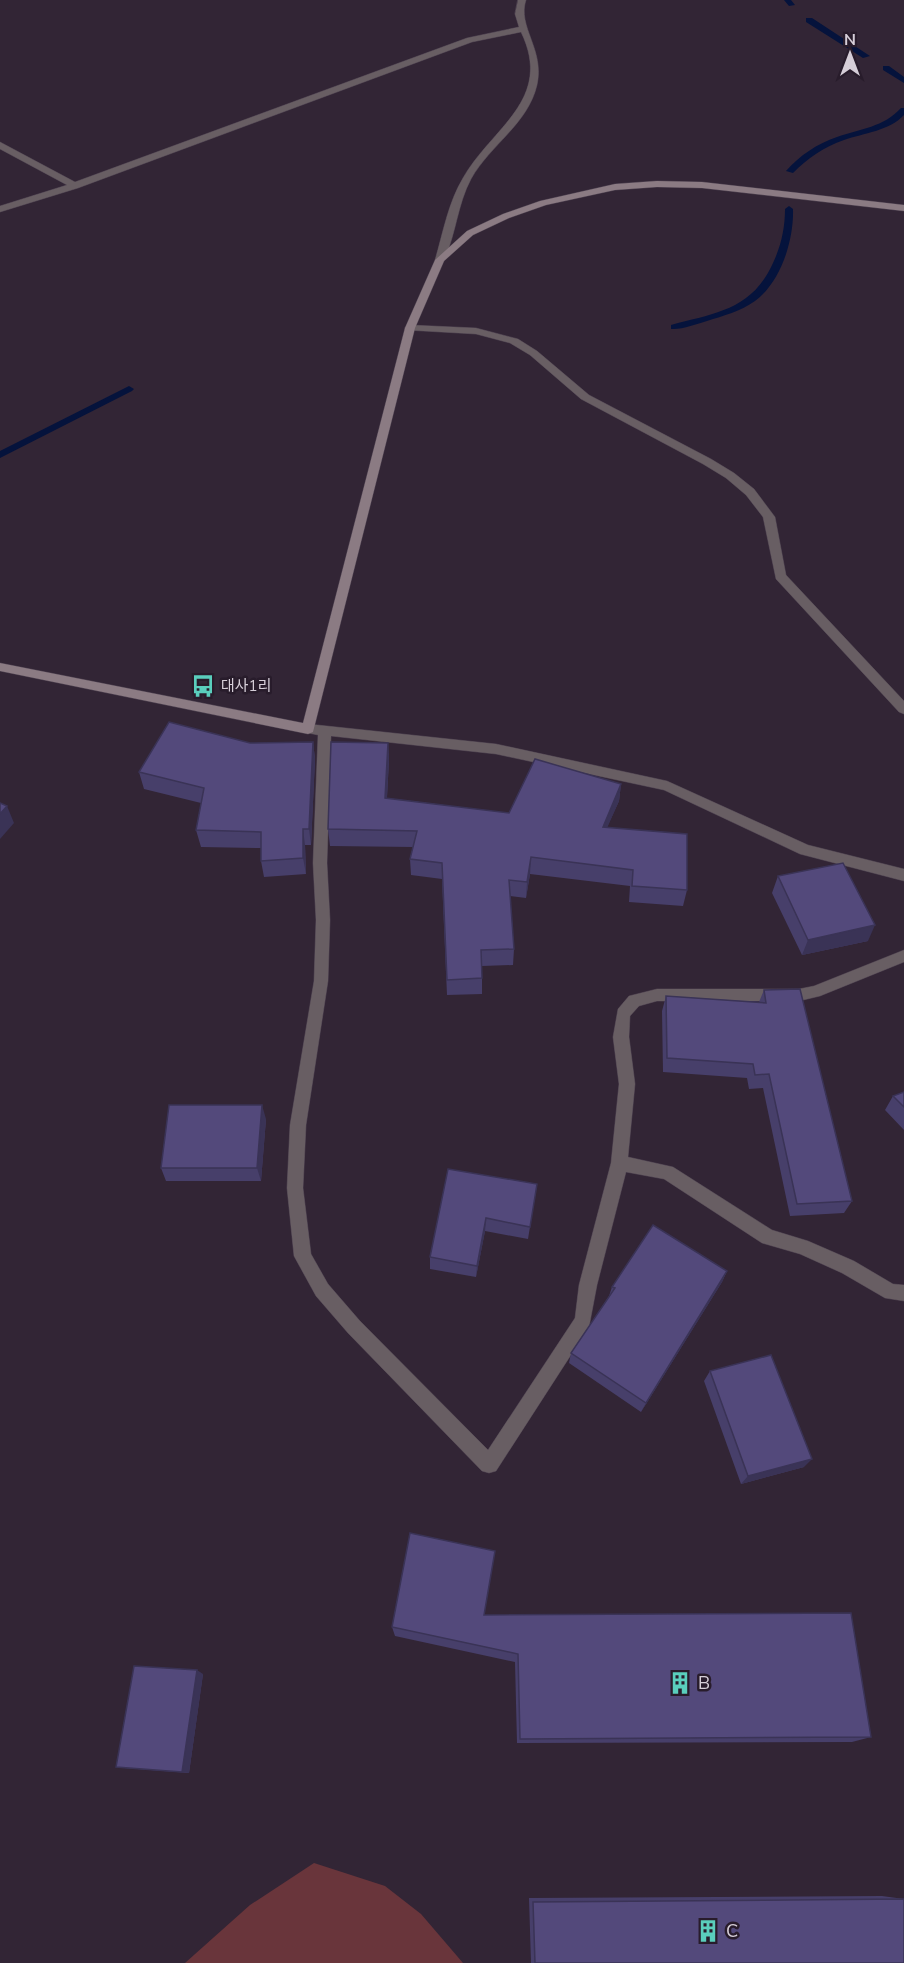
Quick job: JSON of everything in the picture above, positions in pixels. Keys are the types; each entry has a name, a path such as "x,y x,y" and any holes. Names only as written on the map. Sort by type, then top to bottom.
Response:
{"street":[{"path":"308,729 410,328 440,260 464,183 474,168 517,120 533,85 533,51 522,29 519,15 522,0"},
{"path":"0,209 75,186 470,40 522,29"},
{"path":"0,145 75,186"},
{"path":"440,260 470,234 506,216 543,203 615,187 657,184 702,185 904,208"},
{"path":"410,328 490,334 513,340 542,358 558,377 584,396 735,478 766,511 773,528 775,558 780,576 904,709"},
{"path":"0,667 308,729 496,749 667,786 805,850 904,875"},
{"path":"325,731 320,863 323,920 321,981 298,1125 295,1188 303,1256 322,1290 354,1327 489,1464 583,1321 588,1284 616,1182 619,1163 627,1084 621,1037 623,1014 634,1001 657,996 799,996 815,992 904,956"},
{"path":"619,1163 667,1172 768,1237 802,1247 848,1267 891,1292 904,1293"}],"shaded area":[{"path":"314,1863 385,1886 421,1914 463,1963 185,1963 250,1905"}],"building":[{"path":"169,722 250,743 313,742 309,829 303,829 303,858 261,861 261,832 196,830 204,788 139,772"},
{"path":"331,742 388,743 385,798 509,813 535,759 621,784 603,827 687,834 687,890 632,886 633,870 531,857 527,882 509,880 514,949 481,950 482,978 447,980 442,863 410,859 417,831 328,829"},
{"path":"0,803 7,806 0,814"},
{"path":"843,863 875,925 808,940 778,876"},
{"path":"800,989 852,1201 797,1204 769,1074 755,1075 753,1064 667,1058 666,996 766,1003 764,990"},
{"path":"904,1092 904,1107 893,1096"},
{"path":"169,1105 262,1105 257,1168 161,1168"},
{"path":"448,1169 537,1184 530,1227 486,1218 477,1266 430,1257"},
{"path":"653,1225 727,1271 646,1403 571,1353 615,1288 612,1287"},
{"path":"771,1355 812,1459 748,1476 710,1371"},
{"name":"B","path":"410,1533 495,1551 484,1615 851,1613 871,1737 520,1739 518,1654 392,1627"},
{"path":"134,1666 197,1670 182,1772 116,1767"},
{"name":"C","path":"904,1899 904,1963 535,1963 533,1902"}],"waterway":[{"path":"787,0 791,5"},
{"path":"809,20 866,56"},
{"path":"886,68 904,81"},
{"path":"790,171 820,147 881,126 890,122 904,110"},
{"path":"674,327 727,311 754,298 768,281 785,245 789,209"},
{"path":"0,455 129,389"}],"place":[{"name":"대사1리","path":"203,686"},
{"name":"B","path":"680,1683"},
{"name":"C","path":"708,1931"}]}
